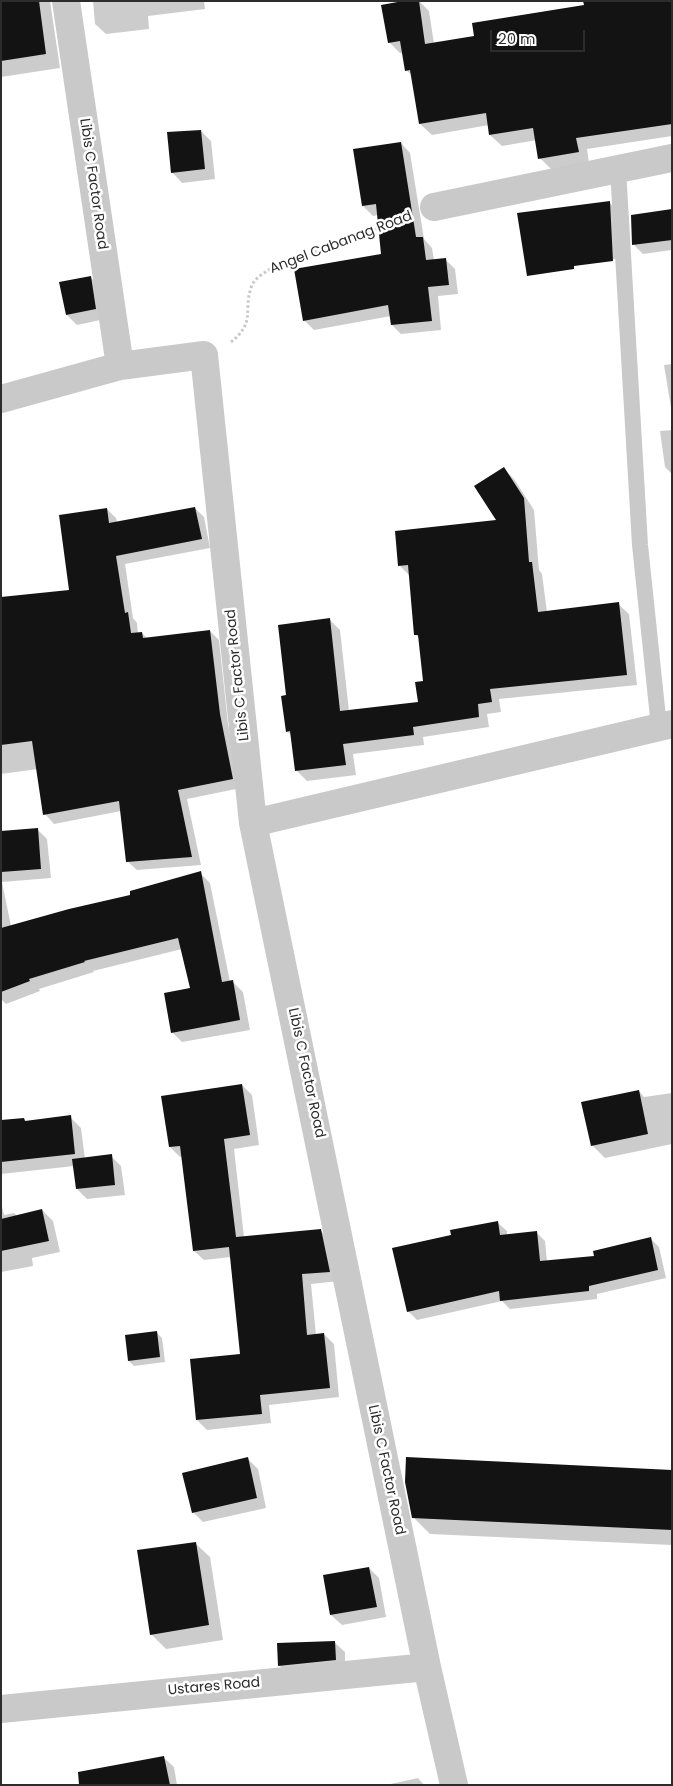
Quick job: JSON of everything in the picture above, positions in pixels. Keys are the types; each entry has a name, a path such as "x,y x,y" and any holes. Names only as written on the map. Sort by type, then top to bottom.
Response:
{"street":[{"name":"Libis C Factor Road","path":"66,1 120,366"},
{"path":"434,207 672,158"},
{"name":"Libis C Factor Road","path":"204,355 253,824 426,1667 454,1785"},
{"path":"1,399 120,366 204,355"},
{"path":"253,824 665,726"},
{"name":"Ustares Road","path":"1,1709 426,1667"}],"lane":[{"path":"618,169 640,545 665,726"}],"path":[{"name":"Angel Cabanag Road","path":"204,355 228,345 239,336 249,316 250,289 254,282 270,269 434,207"}],"building":[{"path":"1,1 39,1 46,54 1,61"},
{"path":"403,1 419,1 425,44 474,36 472,23 584,5 583,1 672,1 672,124 576,138 579,152 538,159 533,128 489,135 486,113 419,124 410,70 405,71 400,41 388,43 381,5"},
{"path":"201,130 205,169 171,173 167,132"},
{"path":"401,142 416,237 423,237 426,260 446,258 449,285 428,287 432,321 391,325 388,305 303,321 294,269 381,254 376,204 362,206 353,149"},
{"path":"610,201 613,261 574,266 574,269 527,276 517,213"},
{"path":"672,209 672,240 632,245 631,215"},
{"path":"91,276 96,309 66,315 59,282"},
{"path":"504,467 524,498 529,562 532,562 538,612 619,602 627,675 490,689 492,702 478,704 479,717 413,727 414,735 343,744 346,765 295,771 290,731 286,732 281,696 286,695 278,625 330,618 340,711 418,702 415,682 423,681 418,635 414,635 408,565 398,566 395,531 496,520 474,486"},
{"path":"195,507 202,539 116,556 125,613 128,612 131,633 142,632 143,638 210,630 220,714 233,779 178,790 192,857 126,862 119,801 43,815 32,741 1,745 1,597 69,590 59,515 107,508 109,523"},
{"path":"38,828 41,869 1,872 1,831"},
{"path":"201,871 222,982 233,980 240,1020 171,1033 164,993 190,988 178,938 84,961 29,979 30,981 1,992 1,928 69,909 130,895 130,891"},
{"path":"242,1084 250,1135 224,1139 236,1237 321,1229 330,1272 302,1274 307,1335 324,1333 330,1388 260,1395 262,1414 196,1420 190,1359 240,1354 229,1247 193,1251 180,1146 169,1147 161,1096"},
{"path":"639,1090 648,1134 591,1146 581,1102"},
{"path":"71,1115 75,1154 1,1162 1,1120 24,1118 25,1121"},
{"path":"112,1154 115,1185 76,1189 72,1159"},
{"path":"42,1209 49,1241 1,1251 1,1219"},
{"path":"498,1221 500,1235 537,1231 540,1261 594,1256 593,1251 651,1237 658,1270 589,1286 589,1291 500,1301 499,1291 407,1312 392,1248 451,1235 450,1230"},
{"path":"157,1331 160,1357 128,1361 125,1335"},
{"path":"248,1457 257,1498 192,1513 182,1473"},
{"path":"406,1457 672,1470 672,1530 412,1518 405,1482"},
{"path":"196,1542 209,1625 150,1635 137,1550"},
{"path":"369,1567 377,1607 330,1615 323,1575"},
{"path":"335,1641 336,1660 278,1666 277,1643"},
{"path":"164,1756 170,1785 79,1785 78,1772"}]}
